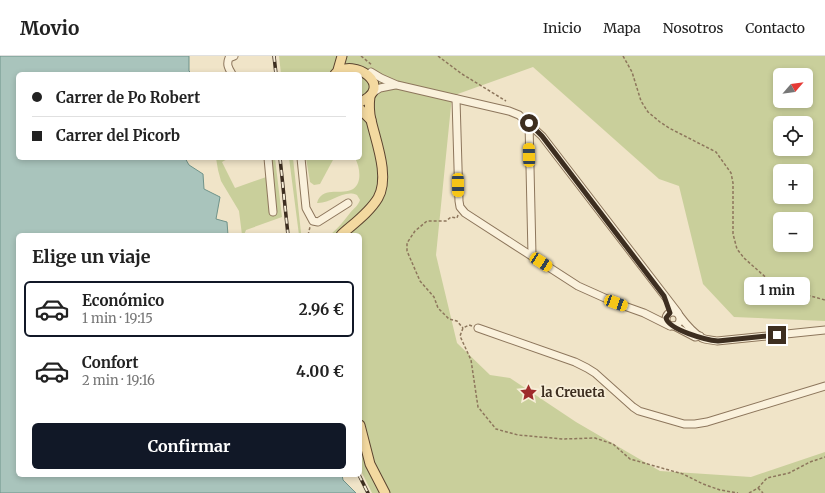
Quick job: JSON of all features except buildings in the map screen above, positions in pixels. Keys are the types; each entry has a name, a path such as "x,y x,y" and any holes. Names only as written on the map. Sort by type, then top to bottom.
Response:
{"main road":[{"path":"336,72 342,56"},
{"path":"336,72 345,64 356,62 365,66 374,82 371,94 371,120 376,136 382,181 381,192 377,200 370,209 343,233"},
{"path":"362,101 371,94"},
{"path":"362,111 371,120"},
{"path":"362,433 370,464 385,493"}],"street":[{"path":"231,72 227,62 229,58 234,56"},
{"path":"365,66 382,78 397,85 510,111 519,115 529,123 542,136 664,296 668,299 678,314 681,318 678,325 672,326 667,323 666,318 670,313 676,312 678,314 686,324 700,336 718,341 825,330"},
{"path":"371,94 380,88 397,85"},
{"path":"456,99 458,202 465,213 578,286 616,303 644,313 695,337 700,336"},
{"path":"529,123 532,255"},
{"path":"268,160 274,212"},
{"path":"301,160 306,208 313,221 318,222 348,203"},
{"path":"664,296 670,313"},
{"path":"478,328 575,362 595,373 633,407 640,411 684,424 707,422 825,386"}],"path":[{"path":"438,56 462,74 506,101"},
{"path":"623,56 632,72 641,101 648,112 664,125 716,152 731,173 733,183 733,234 737,249 744,258 771,282 782,288 825,300"},
{"path":"460,207 457,218 452,217 446,221 427,222 415,231 407,243 407,251 420,281 434,297 438,308 449,319 457,321 463,328"},
{"path":"478,328 469,325 463,328 460,336 471,360 478,407 496,429 518,435 563,439 595,438 613,444 630,459 683,474 703,484 720,490 738,493"},
{"path":"749,493 758,488 767,478 789,473 825,456"},
{"path":"758,488 763,493"}],"green space":[{"path":"279,56 825,56 825,321 734,317 703,284 679,186 659,179 533,67 452,96 436,255 457,343 490,375 510,378 576,422 660,471 751,477 825,452 825,493 372,493 362,473 362,233 332,233 360,200 357,195 347,194 322,203 317,203 323,194 346,191 355,188 359,180 359,171 356,160 362,160 362,72 281,72"},
{"path":"216,160 226,160 222,162 235,188 272,175 271,160 275,160 282,217 246,230 245,233 242,233 239,211 221,181"},
{"path":"289,160 293,160 301,233 299,233"},
{"path":"306,160 333,160 320,184 314,185 310,182"}],"water":[{"path":"0,56 189,56 190,72 16,72 16,160 186,160 189,165 203,174 204,189 220,197 216,219 227,222 228,233 16,233 16,477 342,477 343,480 356,493 0,493"}],"railway":[{"path":"274,56 276,72"},
{"path":"280,160 288,233"},
{"path":"360,477 368,493"}],"place":[{"name":"la Creueta","path":"528,392"}],"route":[{"path":"529,123 542,136 664,296 670,313 667,314 666,318 667,323 670,326 674,326 695,337 700,336 702,338 718,341 777,335"}]}
